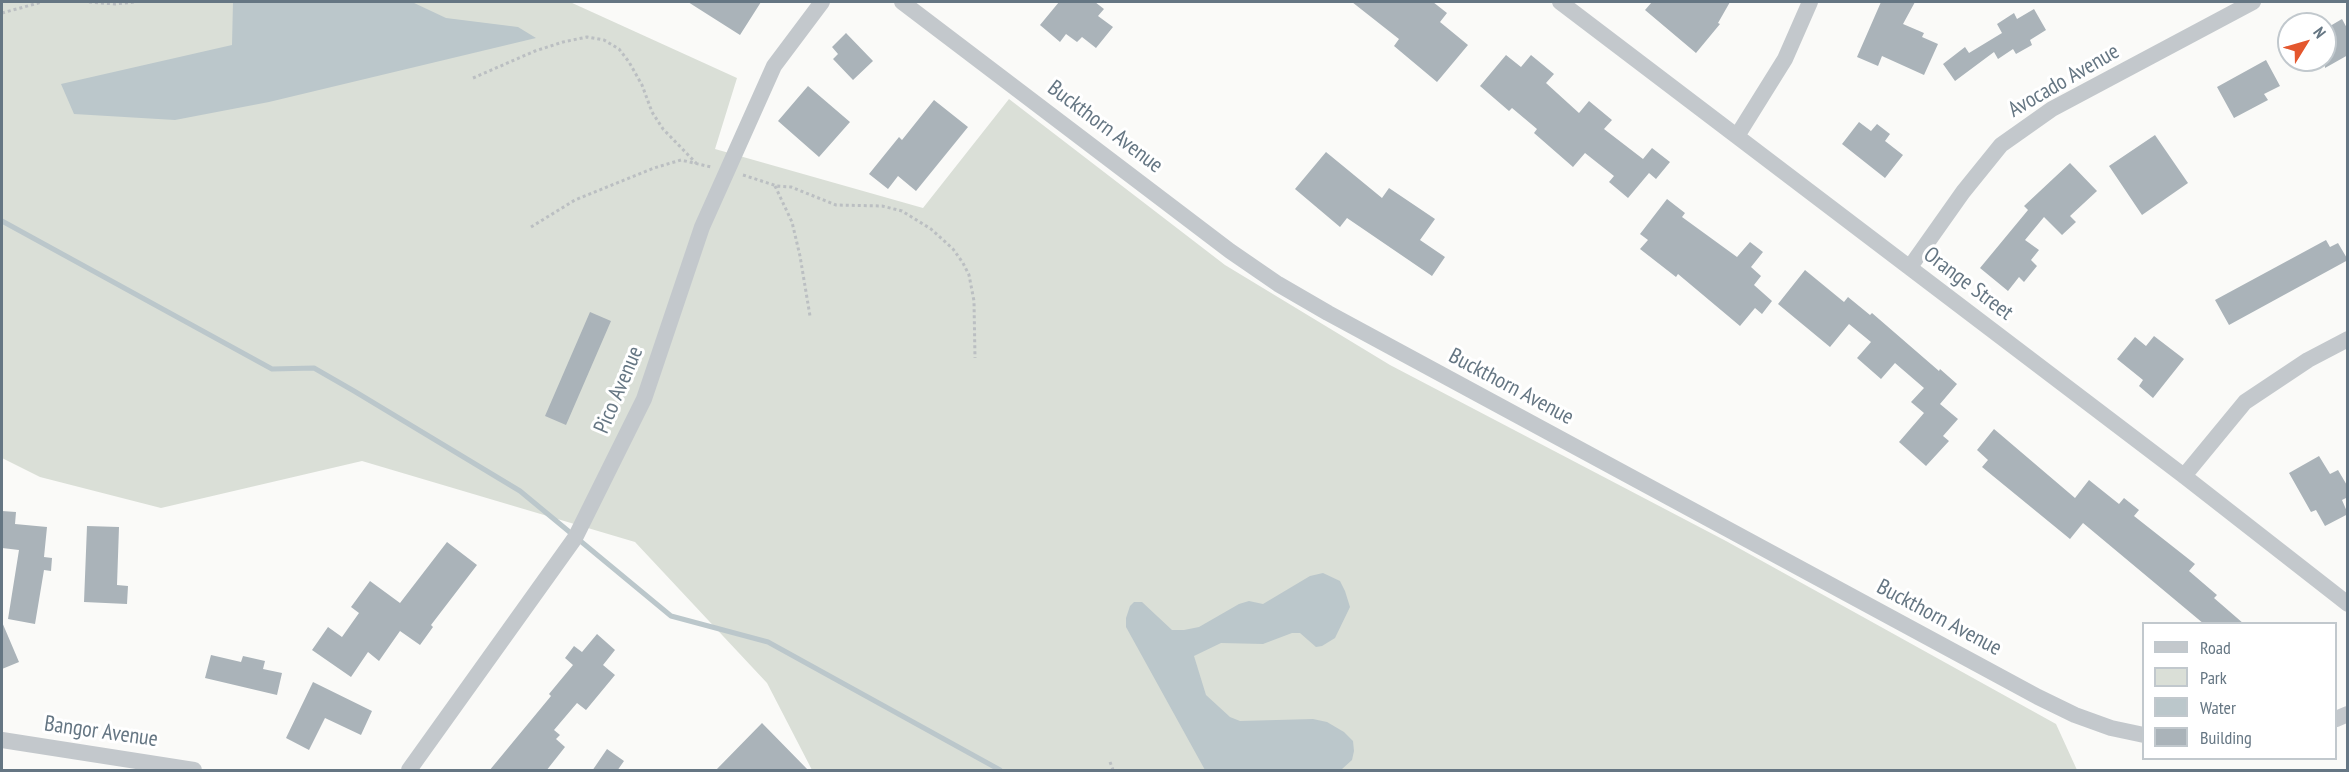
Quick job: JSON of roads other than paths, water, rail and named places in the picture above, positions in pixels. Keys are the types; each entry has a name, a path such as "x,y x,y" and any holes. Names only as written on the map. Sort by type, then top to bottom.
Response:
{"street":[{"name":"Pico Avenue","path":"409,771 575,538 644,399 702,227 774,66 822,2"},
{"name":"Buckthorn Avenue","path":"902,2 1230,251 1308,302 2038,697 2074,715 2102,725 2142,735"},
{"name":"Orange Street","path":"1560,2 2184,476 2348,604"},
{"path":"1737,136 1785,59 1810,2"},
{"name":"Avocado Avenue","path":"1910,267 1963,192 2001,145 2052,109 2253,2"},
{"path":"2184,476 2245,402 2308,360 2348,339"},
{"name":"Bangor Avenue","path":"2,740 194,771"}],"water":[{"path":"233,2 412,2 446,18 518,27 536,38 269,102 175,120 74,114 61,84 232,45"},
{"path":"1323,573 1340,581 1350,607 1335,638 1316,647 1300,633 1292,633 1263,644 1221,643 1194,656 1206,695 1230,717 1240,721 1313,719 1327,722 1344,732 1353,741 1352,760 1342,769 1205,770 1126,627 1130,606 1134,602 1142,602 1172,630 1184,630 1199,627 1239,604 1249,601 1263,604 1310,576"}],"waterway":[{"path":"2,221 272,369 314,368 354,391 520,491 671,616 768,642 1000,770"}]}
